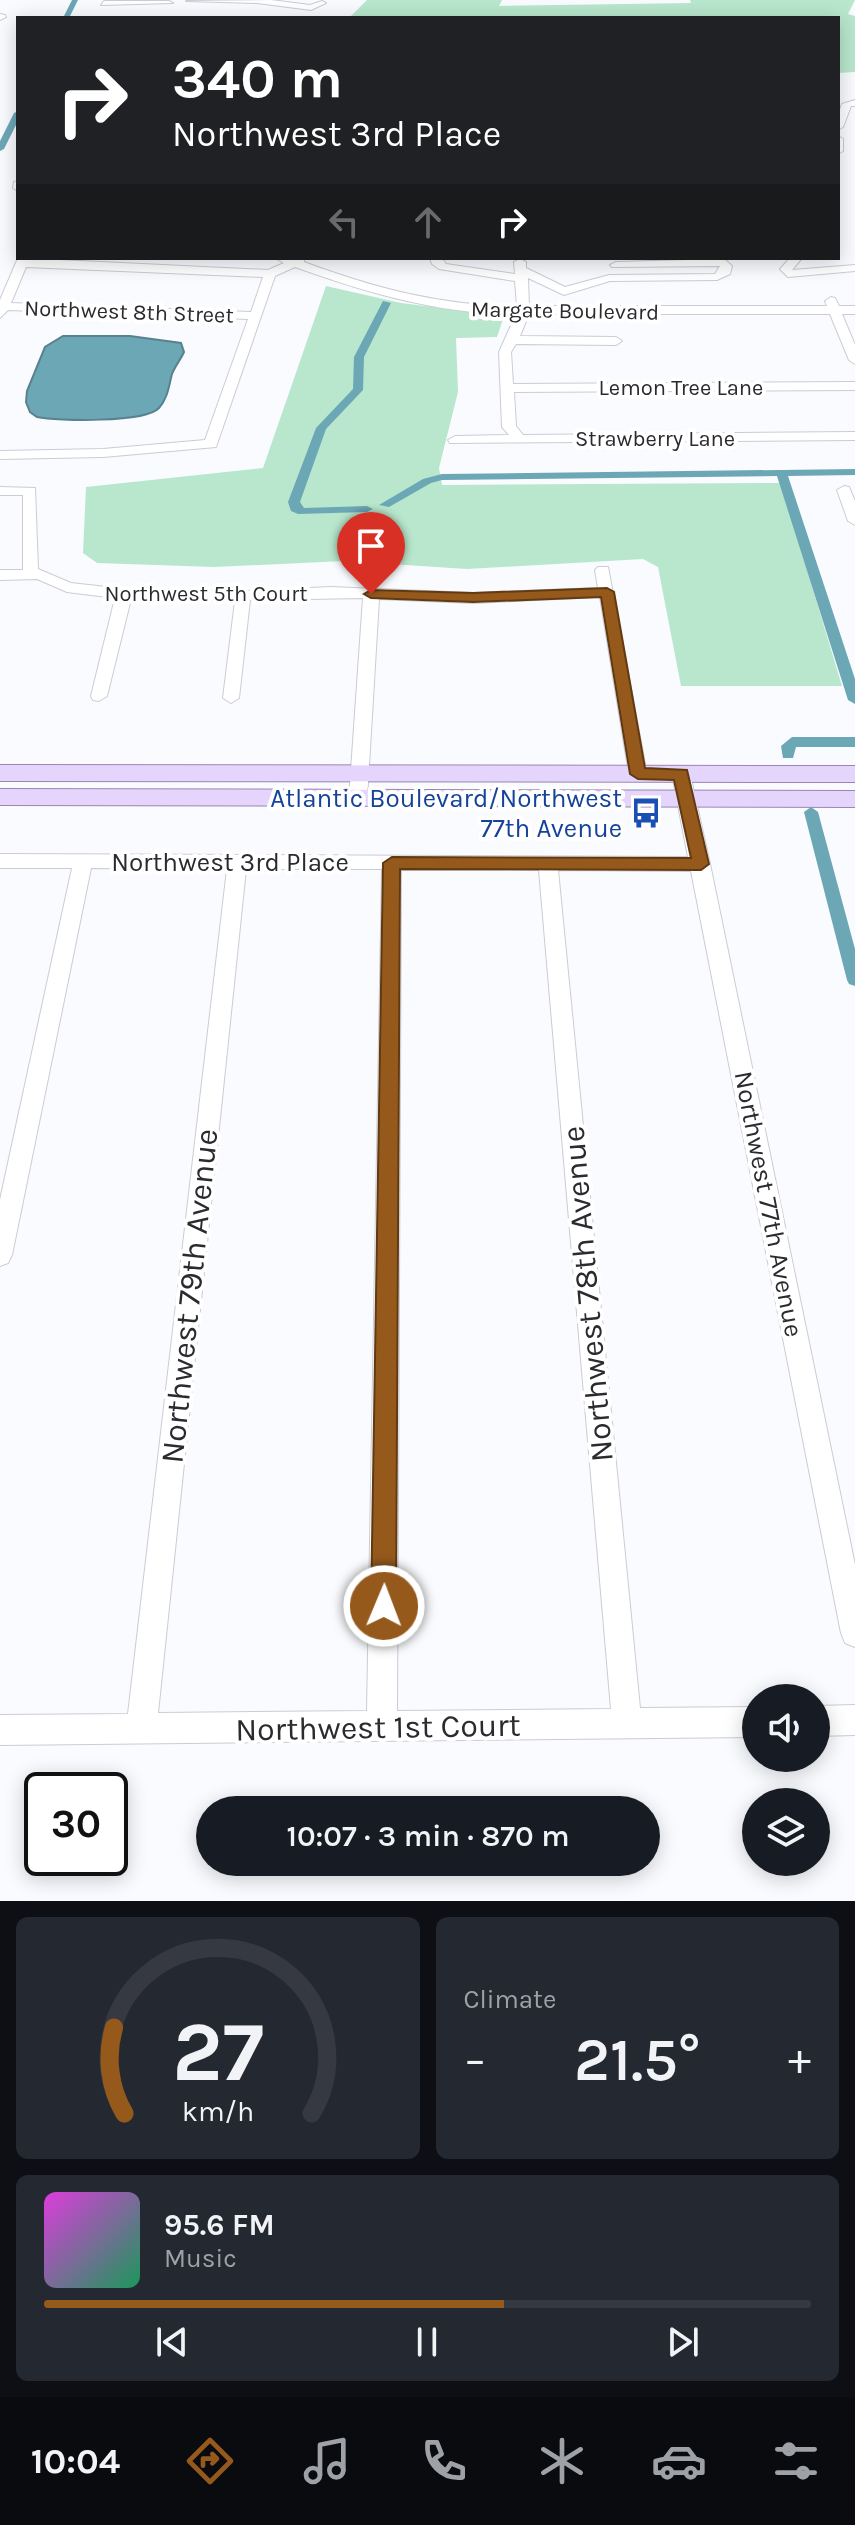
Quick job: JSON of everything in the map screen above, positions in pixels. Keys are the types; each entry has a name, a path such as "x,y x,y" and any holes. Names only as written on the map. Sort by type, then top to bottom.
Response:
{"main road":[{"path":"0,773 638,774 683,786 855,799"},
{"path":"0,797 358,799 683,786 855,774"}],"street":[{"path":"190,1 254,0 311,8 324,2"},
{"path":"275,0 324,2"},
{"path":"104,3 168,4"},
{"path":"840,122 847,104 855,103"},
{"path":"1,310 23,261 268,273 294,260"},
{"name":"Margate Boulevard","path":"294,260 369,290 479,310 523,307 833,306 855,310"},
{"name":"Margate Boulevard","path":"322,260 383,282 523,307"},
{"path":"438,260 443,267 521,268"},
{"path":"477,260 521,268 564,291 596,281 622,278 717,277 724,274 726,266 724,262 616,265 606,260"},
{"path":"794,260 786,269 788,274 855,268"},
{"path":"616,265 622,278"},
{"path":"519,439 509,427 505,352 523,307 521,268"},
{"path":"0,455 103,453 211,444 268,273"},
{"name":"Margate Boulevard","path":"833,306 855,299"},
{"path":"833,306 854,355"},
{"name":"Northwest 8th Street","path":"1,310 255,316"},
{"path":"511,340 616,341"},
{"name":"Lemon Tree Lane","path":"507,388 855,386"},
{"name":"Strawberry Lane","path":"455,440 855,436"},
{"path":"844,490 855,521"},
{"path":"0,491 30,491 29,563 32,574"},
{"path":"603,570 638,774"},
{"name":"Northwest 5th Court","path":"1,579 40,574 67,587 124,594 243,596 331,592 473,598 607,592"},
{"path":"99,696 124,594"},
{"path":"358,799 371,594"},
{"path":"231,698 243,596"},
{"name":"Northwest 77th Avenue","path":"683,786 855,1633"},
{"name":"Northwest 3rd Place","path":"0,861 701,864"},
{"path":"0,1255 83,862"},
{"name":"Northwest 79th Avenue","path":"141,1730 237,862"},
{"path":"382,1726 392,863"},
{"name":"Northwest 78th Avenue","path":"548,864 627,1724"},
{"path":"830,1721 855,1720"},
{"name":"Northwest 1st Court","path":"0,1730 742,1722"}],"green space":[{"path":"367,0 502,0 499,6 691,3 690,0 855,0 848,14 855,16 855,72 840,73 840,16 351,16"},
{"path":"326,286 401,303 504,316 497,337 456,338 458,392 439,468 442,485 781,483 842,686 681,686 658,567 643,559 467,569 344,561 214,567 97,563 83,553 86,487 263,468"}],"water":[{"path":"63,336 130,336 181,343 184,352 172,374 164,400 151,413 100,420 37,417 30,412 26,402 27,391 45,347"}],"waterway":[{"path":"67,16 75,0"},
{"path":"0,149 16,117"},
{"path":"367,509 302,512 295,509 294,502 321,428 358,390 359,357 386,303"},
{"path":"385,505 427,481 442,477 855,472"},
{"path":"782,474 855,700"},
{"path":"788,755 788,746 792,742 855,742"},
{"path":"811,812 855,980"}],"place":[{"name":"Atlantic Boulevard/Northwest 77th Avenue","path":"646,813"}],"route":[{"path":"371,594 473,598 607,592 638,774 681,774 701,864 392,863 384,1606"}]}
